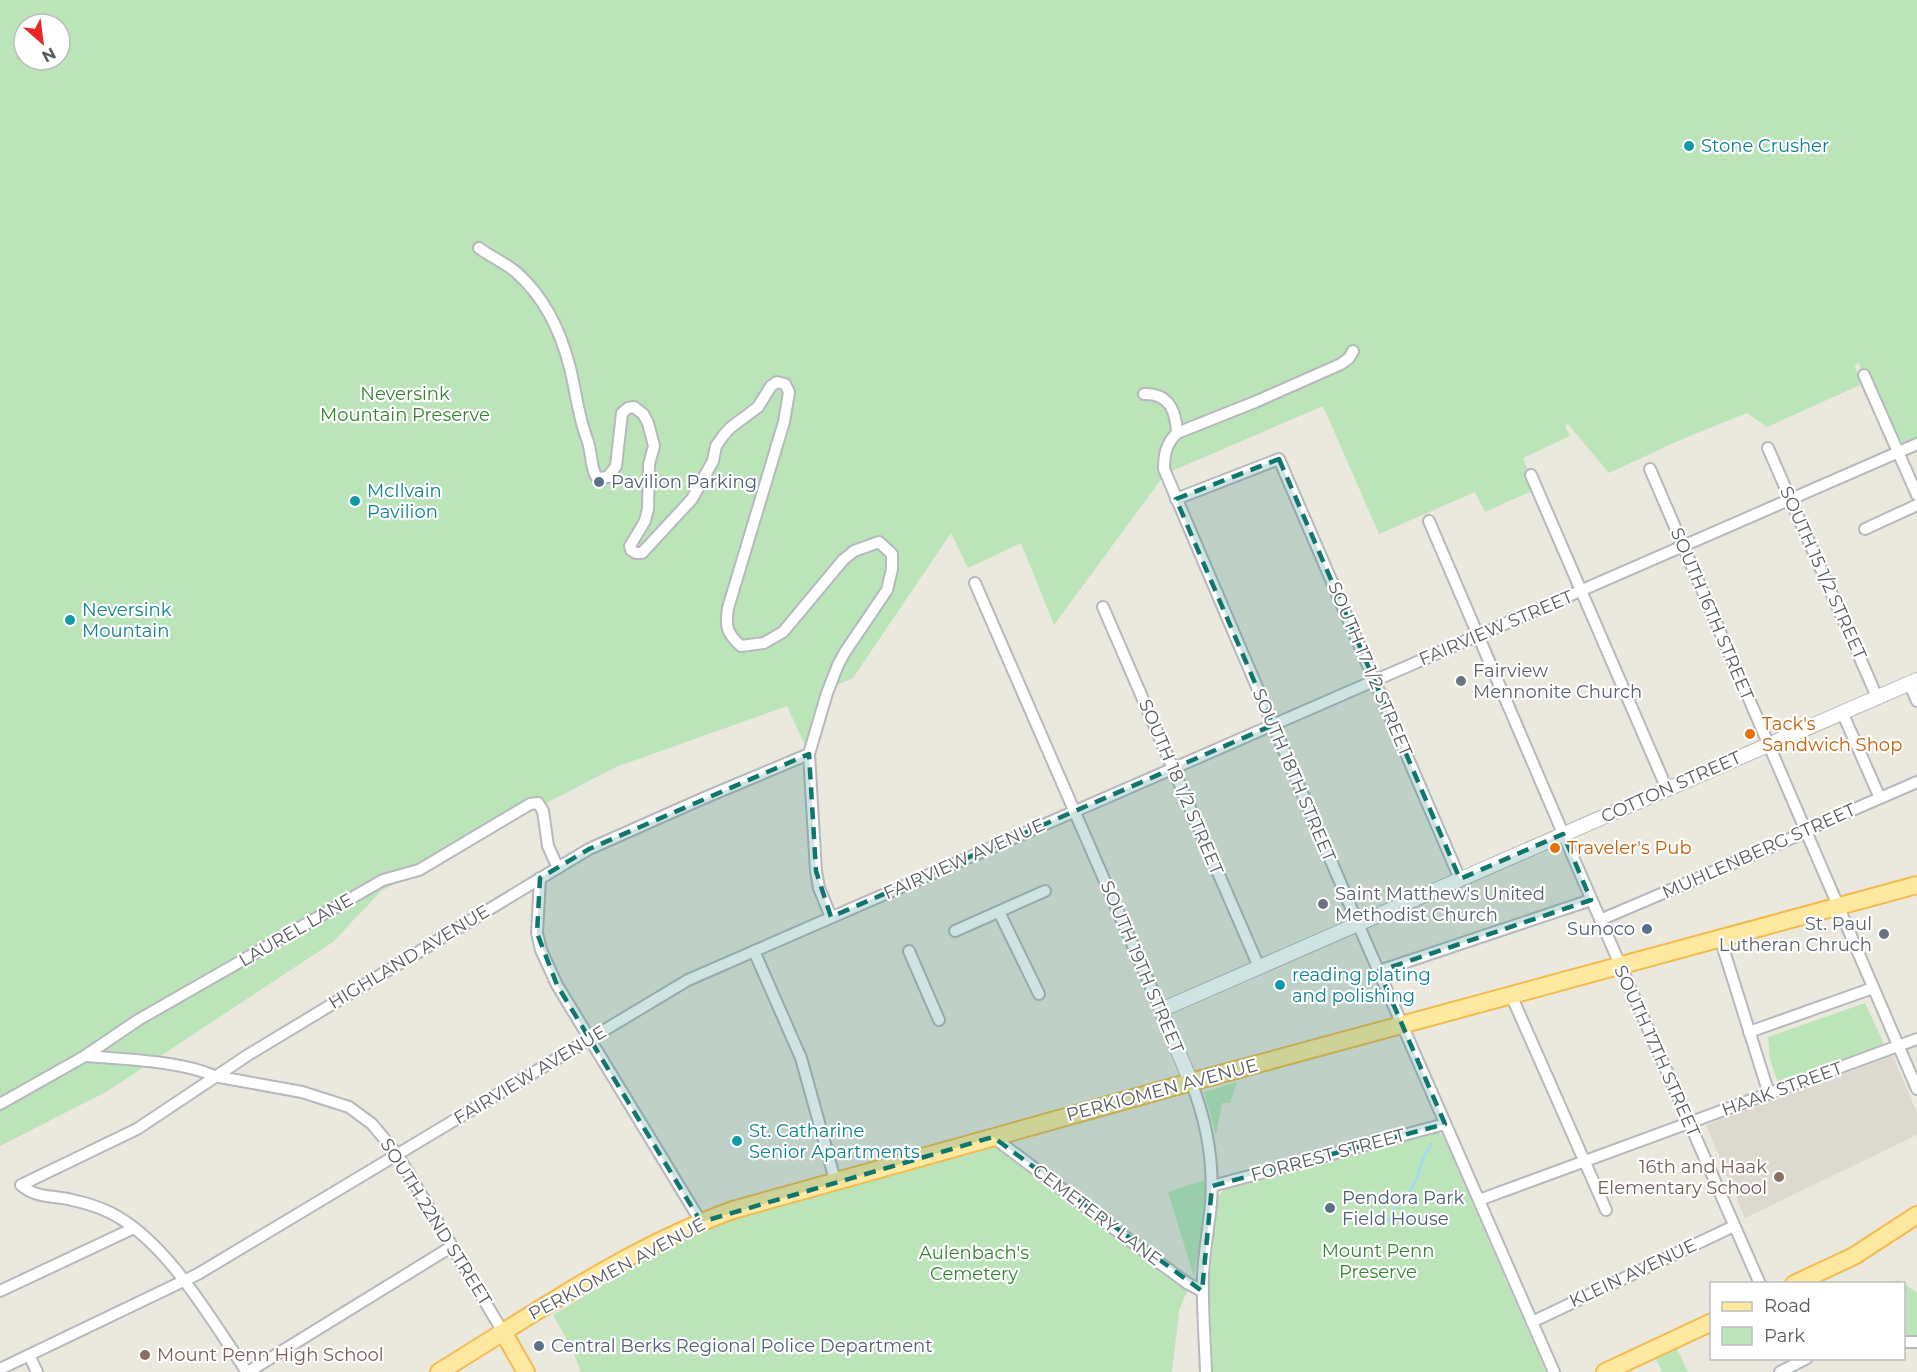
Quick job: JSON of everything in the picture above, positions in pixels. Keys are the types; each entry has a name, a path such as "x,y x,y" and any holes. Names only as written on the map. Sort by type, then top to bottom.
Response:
{"main road":[{"name":"PERKIOMEN AVENUE","path":"439,1372 596,1276 701,1222 760,1201 1917,885"},
{"path":"1798,1282 1854,1256 1917,1215"},
{"path":"1605,1372 1710,1323"},
{"path":"503,1332 526,1372"}],"street":[{"path":"479,248 517,273 533,291 556,327 570,368 597,478 608,477 616,466 622,413 634,407 643,414 648,423 654,447 649,464 648,509 645,521 630,546 631,550 636,553 642,553 651,545 692,499 713,461 716,446 730,428 758,406 771,386 777,382 785,384 789,392 784,422 728,608 726,630 731,638 741,646 764,644 783,632 838,566 854,551 879,542 892,555 892,569 887,590 838,665 809,754 816,871 819,888 831,917"},
{"path":"1144,394 1155,394 1168,403 1176,416 1174,436 1341,364 1349,358 1353,351"},
{"path":"1864,375 1917,495"},
{"name":"SOUTH 18TH STREET","path":"1174,436 1164,453 1164,469 1176,499 1358,924 1554,1372"},
{"name":"FAIRVIEW STREET","path":"1074,811 1917,444"},
{"name":"SOUTH 15 1/2 STREET","path":"1768,448 1877,697"},
{"name":"SOUTH 17 1/2 STREET","path":"1176,499 1279,459 1460,879"},
{"name":"SOUTH 16TH STREET","path":"1650,469 1917,1089"},
{"path":"1531,475 1667,789"},
{"path":"1865,529 1917,505"},
{"name":"SOUTH 17TH STREET","path":"1429,521 1600,920 1759,1282"},
{"name":"SOUTH 19TH STREET","path":"975,583 1201,1106 1208,1134 1212,1186 1202,1291 1206,1372"},
{"name":"SOUTH 18 1/2 STREET","path":"1103,607 1259,967"},
{"path":"1913,682 1917,701"},
{"name":"COTTON STREET","path":"1161,1010 1913,682"},
{"path":"1842,712 1880,798"},
{"name":"HIGHLAND AVENUE","path":"134,1228 99,1207 30,1193 21,1185 137,1129 214,1076 589,849 809,754"},
{"name":"MUHLENBERG STREET","path":"1600,920 1917,782"},
{"name":"LAUREL LANE","path":"0,1104 85,1056 138,1020 383,880 419,870 530,804 538,803 543,811 548,846 558,868"},
{"name":"FAIRVIEW AVENUE","path":"0,1369 184,1281 688,980 1074,811"},
{"path":"540,879 537,921 541,950 557,985 701,1222"},
{"path":"955,931 1045,891"},
{"path":"1379,971 1592,900"},
{"path":"999,912 1040,994"},
{"path":"1720,938 1768,1094"},
{"path":"754,951 801,1058 835,1180"},
{"path":"909,951 939,1020"},
{"path":"1749,1032 1873,988"},
{"path":"1511,995 1606,1210"},
{"name":"HAAK STREET","path":"1479,1200 1917,1039"},
{"name":"SOUTH 22ND STREET","path":"85,1056 131,1059 202,1070 214,1076 302,1092 349,1107 372,1124 397,1154 503,1332"},
{"name":"FORREST STREET","path":"1212,1186 1445,1124"},
{"name":"CEMETERY LANE","path":"993,1137 1153,1258 1202,1291"},
{"name":"KLEIN AVENUE","path":"1532,1322 1734,1226"},
{"path":"0,1291 134,1228 157,1248 184,1281 247,1372 451,1246"},
{"path":"29,1355 37,1372"},
{"path":"1780,1372 1804,1360"}],"highlighted area":[{"path":"1279,459 1460,879 1563,834 1591,900 1379,971 1445,1124 1212,1186 1202,1291 993,1137 701,1222 557,985 537,933 540,878 589,849 809,754 816,871 831,917 1273,725 1176,499"}],"shaded area":[{"name":"16th and Haak Elementary School","path":"1893,1056 1917,1113 1917,1135 1745,1218 1706,1125"}],"green space":[{"name":"Neversink Mountain Preserve","path":"0,0 1917,0 1917,444 1898,452 1858,362 1855,366 1860,385 1767,427 1747,413 1680,440 1609,473 1568,424 1565,426 1570,436 1523,458 1536,489 1485,512 1475,492 1379,534 1323,406 1165,474 1054,625 1021,543 968,568 951,533 853,678 829,688 809,754 787,706 616,767 531,811 531,809 381,891 333,942 106,1092 0,1146"},
{"path":"1865,1003 1884,1044 1778,1083 1770,1059 1768,1037"},
{"path":"1237,1082 1230,1103 1222,1103 1216,1136 1204,1092"},
{"name":"Mount Penn Preserve","path":"1438,1132 1443,1136 1546,1372 1213,1372 1209,1284 1218,1196 1225,1189"},
{"name":"Aulenbach's Cemetery","path":"993,1144 1187,1291 1179,1311 1172,1372 581,1372 571,1346 553,1315 645,1260 699,1232 756,1210"},
{"path":"1204,1180 1206,1199 1194,1277 1168,1192"},
{"path":"1905,1284 1917,1293 1917,1336 1905,1335"},
{"path":"1677,1349 1688,1372 1662,1372 1656,1359"}],"waterway":[{"path":"1385,1223 1392,1217 1393,1210 1409,1193 1431,1144"}],"place":[{"name":"Stone Crusher","path":"1689,146"},
{"name":"Pavilion Parking","path":"599,482"},
{"name":"McIlvain Pavilion","path":"355,501"},
{"name":"Neversink Mountain","path":"70,620"},
{"name":"Fairview Mennonite Church","path":"1461,681"},
{"name":"Tack's Sandwich Shop","path":"1750,734"},
{"name":"Traveler's Pub","path":"1555,848"},
{"name":"Saint Matthew's United Methodist Church","path":"1323,904"},
{"name":"Sunoco","path":"1647,929"},
{"name":"St. Paul Lutheran Chruch","path":"1884,934"},
{"name":"reading plating and polishing","path":"1280,985"},
{"name":"St. Catharine Senior Apartments","path":"737,1141"},
{"name":"16th and Haak Elementary School","path":"1779,1177"},
{"name":"Pendora Park Field House","path":"1330,1208"},
{"name":"Central Berks Regional Police Department","path":"539,1346"},
{"name":"Mount Penn High School","path":"145,1355"}]}
